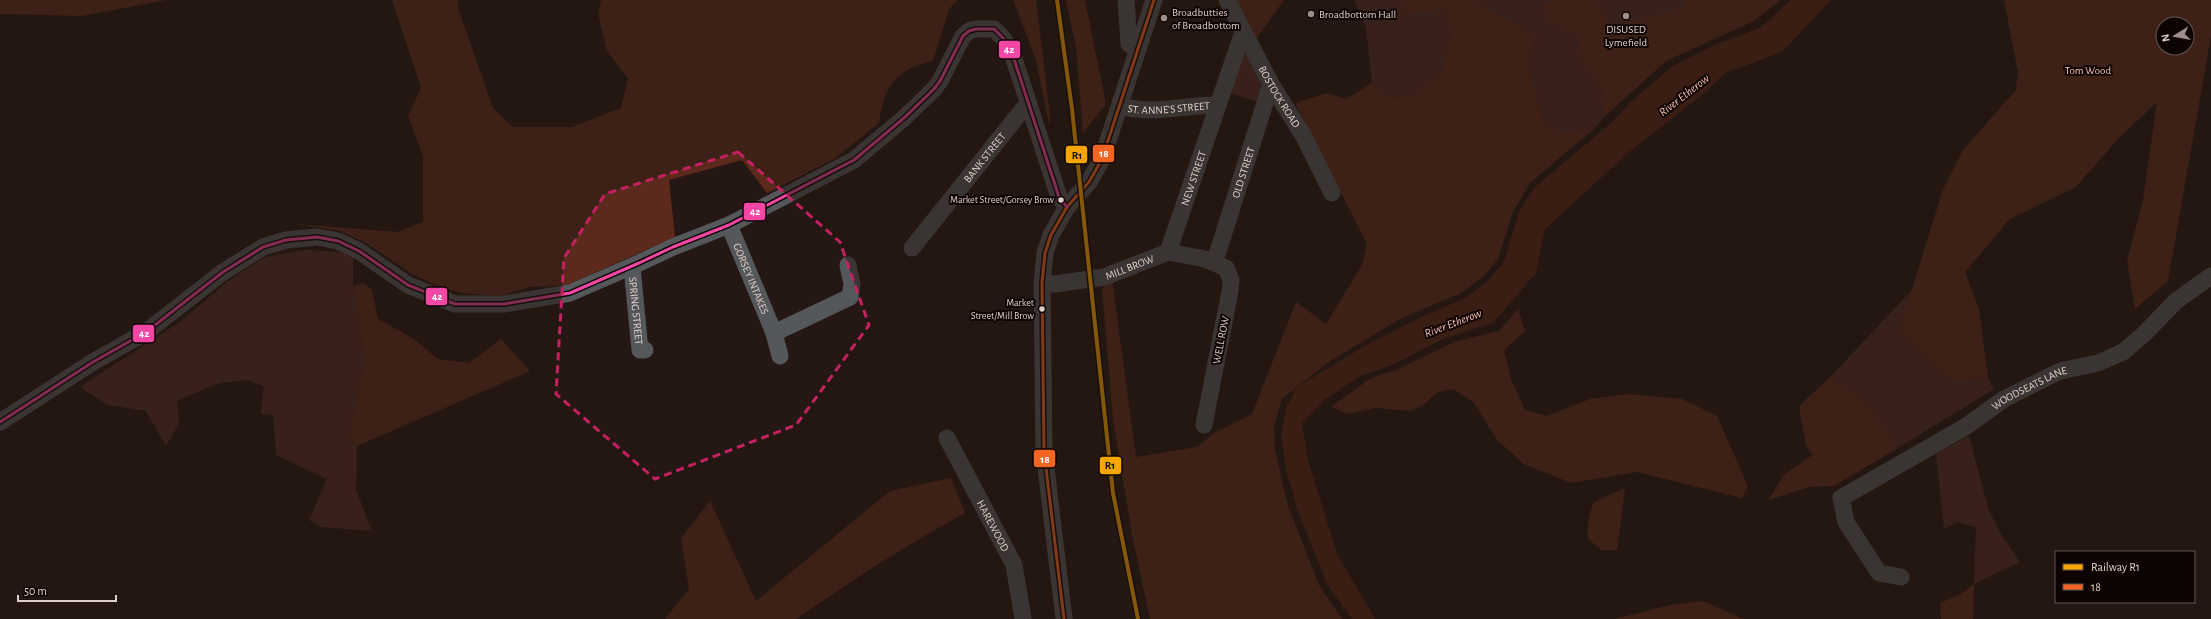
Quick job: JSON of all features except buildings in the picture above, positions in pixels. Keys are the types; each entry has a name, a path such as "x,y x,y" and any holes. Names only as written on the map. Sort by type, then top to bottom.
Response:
{"street":[{"path":"1126,0 1128,44 1138,50"},
{"path":"1064,619 1044,451 1042,283 1045,254 1051,235 1067,207 1096,170 1120,106 1154,0"},
{"name":"BOSTOCK ROAD","path":"1227,0 1271,84 1303,135 1332,193"},
{"path":"0,422 93,362 146,332 223,272 263,247 286,240 317,237 338,241 359,251 408,285 455,304 504,304 570,293 632,267 673,246 729,225 854,160 904,118 934,89 940,81 963,36 969,31 976,29 994,29 1003,38 1013,56 1059,197 1067,207"},
{"name":"NEW STREET","path":"1168,252 1243,32"},
{"name":"OLD STREET","path":"1215,262 1271,84"},
{"name":"ST. ANNE'S STREET","path":"1120,106 1132,110 1146,110 1197,105 1218,105"},
{"name":"BANK STREET","path":"912,248 1023,109 1029,107"},
{"name":"GORSEY INTAKES","path":"729,225 774,333 780,356"},
{"path":"1168,252 1215,262"},
{"name":"MILL BROW","path":"1042,283 1055,284 1104,277 1168,252"},
{"name":"WELL ROW","path":"1204,425 1230,291 1229,273 1226,268 1215,262"},
{"path":"774,333 850,297 852,284 848,265"},
{"name":"SPRING STREET","path":"632,267 640,350 645,350"},
{"name":"WOODSEATS LANE","path":"1901,578 1879,573 1846,522 1841,498 1965,427 2004,399 2060,370 2098,363 2123,352 2144,334 2176,301 2211,276"},
{"name":"HAREWOOD","path":"947,438 1014,565 1022,619"}],"highlighted area":[{"path":"738,152 840,242 869,325 796,425 655,479 556,394 564,258 605,194"}],"shaded area":[{"path":"1354,0 1399,0 1408,14 1446,8 1451,31 1442,71 1410,97 1385,96 1372,83 1366,27"},
{"path":"1475,0 1559,0 1544,5 1560,28 1579,36 1578,57 1601,87 1603,118 1595,128 1559,132 1543,122 1527,61 1537,36 1479,4"},
{"name":"DISUSED Lymefield","path":"1597,0 1696,0 1697,7 1608,27"},
{"path":"1245,50 1262,86 1258,102 1230,93"},
{"path":"306,250 353,253 353,286 364,360 349,438 357,446 356,490 372,531 321,527 309,520 327,479 276,455 273,415 261,414 264,386 247,380 219,383 177,401 179,424 166,446 146,411 108,405 80,387 180,322 228,281 265,257"},
{"path":"1912,290 1899,331 1952,381 1988,378 1994,389 1898,448 1867,403 1831,376"},
{"path":"1969,436 1989,511 2002,536 2020,562 1974,584 1976,527 1957,522 1944,529 1936,454"}],"green space":[{"path":"0,0 166,0 82,16 0,14"},
{"path":"392,0 459,0 457,5 493,108 513,127 572,127 621,108 628,79 606,49 598,13 601,0 958,0 949,9 933,61 920,64 901,74 894,81 884,99 879,123 834,159 767,193 742,160 669,180 675,237 567,285 530,287 500,296 461,293 435,285 412,274 366,243 340,231 297,224 397,232 423,222 423,156 408,116 421,88"},
{"path":"1013,0 1036,0 1050,115 1049,125 1036,60"},
{"path":"1066,0 1085,0 1106,104 1083,133 1076,48"},
{"path":"1235,0 1284,0 1256,39"},
{"path":"1399,0 1475,0 1479,4 1537,36 1527,61 1543,122 1559,132 1595,128 1530,183 1513,212 1498,259 1485,275 1461,293 1402,318 1326,364 1282,399 1274,427 1275,450 1288,506 1319,585 1342,619 1150,619 1132,535 1113,419 1102,289 1112,279 1136,457 1197,447 1214,433 1252,414 1296,302 1326,324 1362,265 1367,244 1295,103 1327,93 1346,99 1372,83 1385,96 1410,97 1442,71 1451,31 1446,9 1408,14"},
{"path":"1559,0 1597,0 1608,27 1685,8 1683,0 1781,0 1752,22 1666,61 1603,118 1601,87 1578,57 1579,36 1560,28 1546,17 1544,4"},
{"name":"Tom Wood","path":"2004,0 2211,0 2211,36 2168,281 2135,309 2127,261 2143,200 2157,102 2117,140 2076,187 2010,219 1965,272 1979,309 1988,378 1952,381 1899,331 1943,189 1963,150 2016,90 2018,72"},
{"path":"363,283 372,290 378,319 414,339 438,359 469,363 501,339 530,371 357,446 349,438 364,360 353,286"},
{"path":"1518,309 1525,331 1504,350 1511,379 1525,410 1547,416 1590,399 1629,394 1682,399 1717,416 1748,486 1742,498 1637,472 1571,483 1524,464 1497,440 1474,403 1454,389 1438,392 1423,405 1410,411 1376,408 1348,414 1331,407 1371,378 1396,370 1454,342 1499,331"},
{"path":"1831,376 1867,403 1898,448 1834,486 1809,487 1768,500 1784,475 1812,455 1806,446 1799,406"},
{"path":"951,478 965,513 864,573 796,619 665,619 689,589 681,538 710,501 756,601 890,491"},
{"path":"1625,488 1617,550 1602,550 1588,539 1588,520 1590,511 1594,502"},
{"path":"1974,584 1973,619 1941,619 1940,603 1959,595"},
{"path":"1703,601 1743,619 1615,619 1670,605"}],"water":[{"name":"River Etherow","path":"1791,0 1831,0 1782,52 1725,73 1703,94 1629,152 1545,229 1536,273 1493,323 1445,338 1392,365 1360,376 1324,400 1302,423 1308,460 1337,554 1375,619 1352,619 1327,584 1297,508 1286,470 1281,434 1286,408 1297,387 1370,343 1421,317 1466,298 1488,281 1504,262 1519,212 1534,188 1611,123 1633,100 1673,66 1717,44 1760,28"}],"rail line":[{"name":"R1","path":"1057,0 1072,109 1113,493 1138,619"}],"transit line":[{"name":"18","path":"1064,619 1044,451 1042,283 1045,253 1051,235 1067,207 1089,182 1102,159 1154,0"},
{"name":"42","path":"0,422 93,362 146,332 223,272 263,247 286,240 317,237 338,241 359,251 408,285 455,304 504,304 570,293 673,247 729,225 854,160 904,118 934,89 940,81 963,36 969,31 976,29 994,29 1003,38 1013,56 1059,197 1067,207"}],"place":[{"name":"Broadbottom Hall","path":"1311,14"},
{"name":"DISUSED Lymefield","path":"1626,16"},
{"name":"Broadbutties of Broadbottom","path":"1164,18"},
{"name":"Market Street/Gorsey Brow","path":"1061,200"},
{"name":"Market Street/Mill Brow","path":"1042,309"}]}
